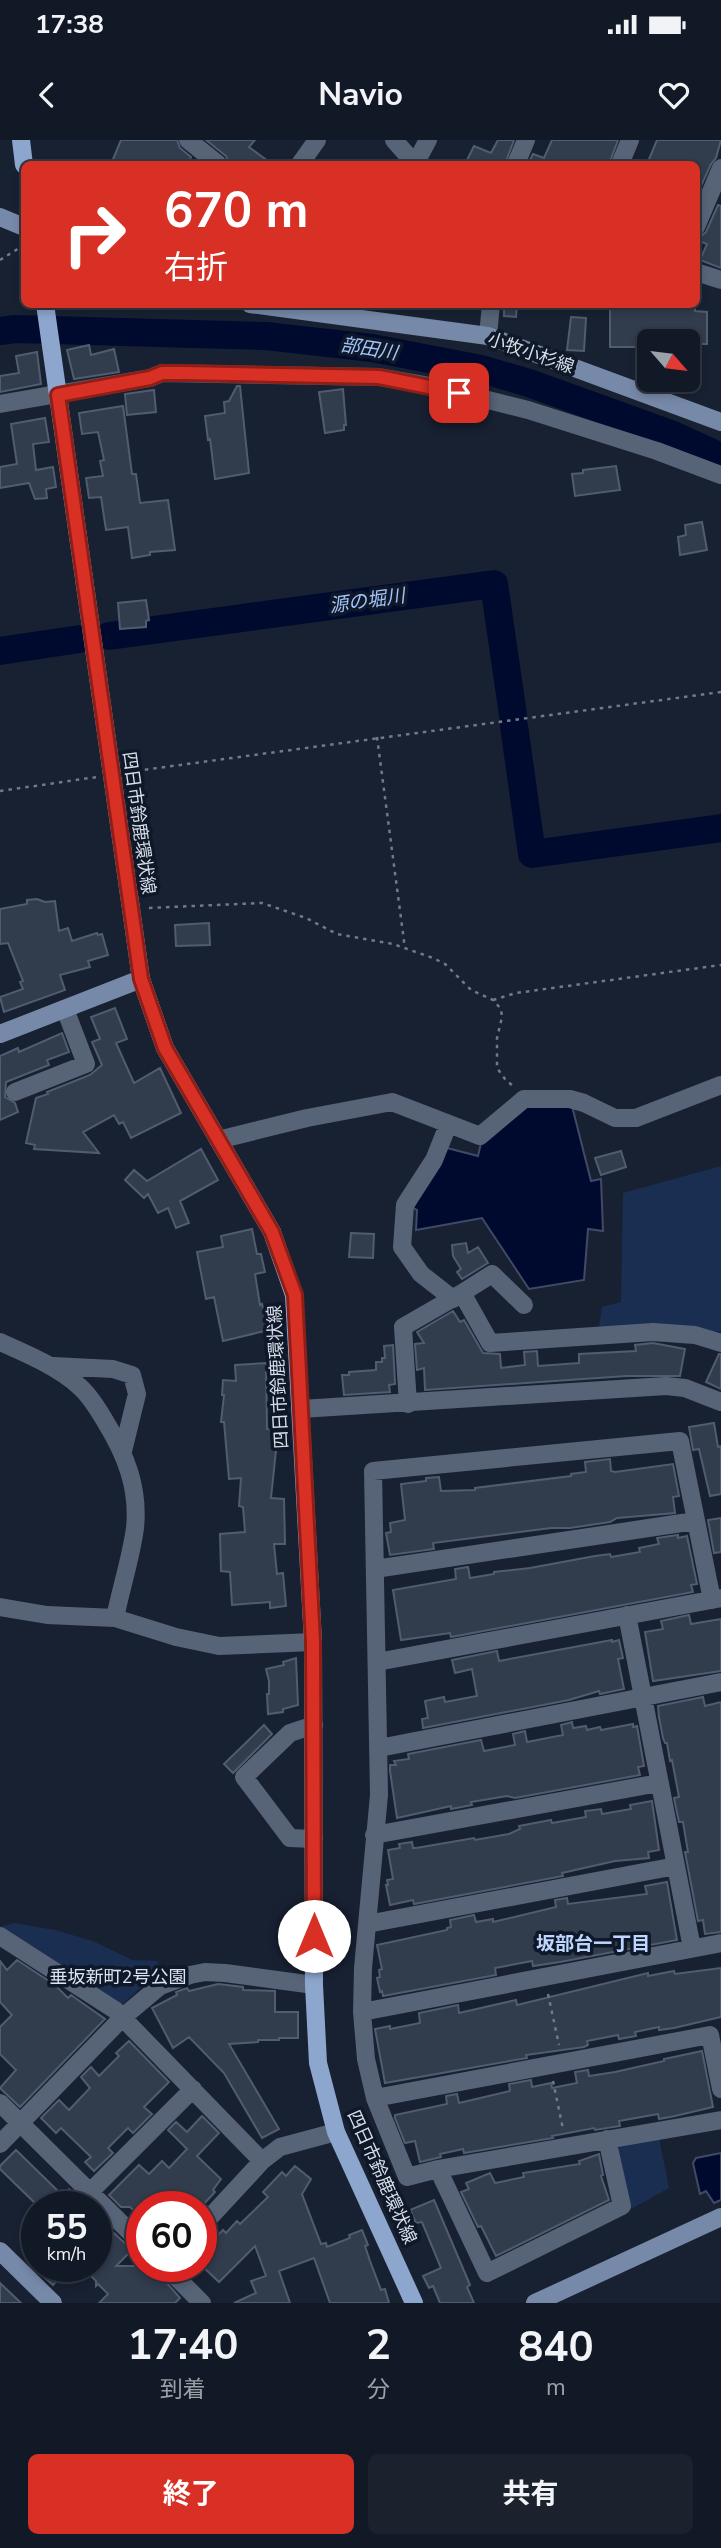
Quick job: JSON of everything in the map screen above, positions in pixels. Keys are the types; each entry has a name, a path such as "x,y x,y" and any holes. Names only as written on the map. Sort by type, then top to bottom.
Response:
{"main road":[{"path":"21,140 24,161"},
{"path":"0,217 21,226"},
{"name":"小牧小杉線","path":"316,309 488,337 721,422"},
{"name":"四日市鈴鹿環状線","path":"46,311 141,979 165,1048 272,1232 295,1295 313,1642 314,1985 318,2063 336,2133 414,2303"},
{"path":"0,1034 141,979"},
{"path":"535,2303 721,2217"},
{"path":"0,2251 53,2303"}],"street":[{"path":"302,161 317,140"},
{"path":"394,140 412,161"},
{"path":"417,161 428,140"},
{"path":"517,161 526,140"},
{"path":"621,161 630,140"},
{"path":"190,141 214,161"},
{"path":"700,217 721,167"},
{"path":"700,273 721,280"},
{"path":"488,337 491,308"},
{"path":"0,404 150,378 162,373 379,377 436,387 528,410 657,451 721,475"},
{"path":"15,1092 86,1064 65,1009"},
{"path":"218,1140 307,1118 392,1102 480,1136 524,1099 569,1099 615,1118 636,1118 721,1085"},
{"path":"448,1125 434,1160 405,1205 402,1247 421,1275 457,1296 490,1343 653,1332 695,1335 721,1343"},
{"path":"408,1404 402,1327 492,1274 524,1305"},
{"path":"0,1342 72,1380 85,1392 123,1451 134,1485 136,1513 135,1530 115,1618"},
{"path":"46,1365 102,1368 132,1375 137,1394 123,1451"},
{"path":"301,1409 666,1386 685,1388 721,1402"},
{"path":"377,1662 716,1599 695,1521 680,1441 373,1471 379,1795 362,2012 366,2059 375,2098 407,2177 607,2138 721,2120"},
{"path":"376,1569 695,1521"},
{"path":"0,1607 47,1615 115,1618 176,1637 219,1646 313,1642"},
{"path":"627,1615 692,1948"},
{"path":"379,1748 721,1682"},
{"path":"314,1725 290,1733 244,1777 290,1838 314,1839"},
{"path":"374,1835 659,1783"},
{"path":"367,1924 676,1866"},
{"path":"0,1936 123,2017 262,2161"},
{"path":"362,2012 721,1943"},
{"path":"0,2144 123,2017 160,1986 190,1975 225,1973 314,1985"},
{"path":"375,2098 710,2035 721,2089"},
{"path":"91,2191 193,2089"},
{"path":"0,2103 89,2191"},
{"path":"217,2210 262,2161 281,2147 336,2133"},
{"path":"438,2169 487,2273 622,2206 607,2138"},
{"path":"112,2214 126,2228"},
{"path":"180,2282 202,2303"}],"path":[{"path":"0,260 21,248"},
{"path":"0,791 377,737 721,692"},
{"path":"377,737 403,947"},
{"path":"131,909 262,903 298,915 337,933 403,947 445,964 471,990 493,1000 502,1013 497,1038 497,1068 511,1084 531,1099"},
{"path":"493,1000 516,993 721,965"},
{"path":"544,1977 567,2146"}],"green space":[{"path":"721,1166 721,1332 599,1327 602,1307 621,1302 623,1193"},
{"name":"垂坂新町2号公園","path":"14,1923 55,1930 93,1941 132,1960 157,1961 163,1975 118,2005 0,1927"},
{"path":"659,2138 669,2188 631,2209 617,2152 621,2144"}],"shaded area":[{"path":"531,1103 572,1106 591,1181 601,1179 603,1231 588,1229 584,1280 529,1289 482,1218 416,1230 417,1210 413,1208 443,1147 478,1156 481,1143"},
{"path":"721,2153 721,2200 714,2203 706,2191 700,2194 693,2163 696,2158"}],"building":[{"path":"121,140 177,140 180,148 191,157 189,161 112,161"},
{"path":"206,140 255,140 249,147 268,161 228,161 226,156"},
{"path":"498,140 514,140 506,161 466,161 474,146 491,153"},
{"path":"552,140 618,140 610,161 530,161 533,154 544,158"},
{"path":"657,140 721,140 716,158 700,188 700,161 648,161"},
{"path":"718,205 721,206 721,268 700,260 707,244 700,241 700,237 706,232"},
{"path":"504,308 517,308 516,317 504,316"},
{"path":"695,308 695,311 707,312 707,344 700,344 700,329 637,329 637,347 610,347 610,309"},
{"path":"571,317 586,318 584,351 567,350"},
{"path":"89,345 91,355 114,349 119,372 74,379 67,350"},
{"path":"37,352 41,384 0,392 0,376 19,373 16,356"},
{"path":"237,386 240,386 249,473 215,479 205,416 225,413 224,402 229,401"},
{"path":"343,389 346,425 344,430 325,433 319,392"},
{"path":"154,390 156,412 127,415 125,394"},
{"path":"123,406 132,474 136,474 140,503 168,500 175,550 150,552 150,555 132,558 128,527 106,530 101,497 89,498 86,478 103,476 100,461 104,460 98,432 82,434 79,413"},
{"path":"45,418 49,442 33,444 36,470 53,467 56,487 46,489 47,498 35,499 29,483 0,488 0,467 17,464 11,424"},
{"path":"616,466 620,490 575,496 572,474"},
{"path":"702,522 707,550 680,555 678,537 686,535 685,525"},
{"path":"146,600 149,620 146,621 146,627 120,629 118,603"},
{"path":"27,900 55,901 59,931 68,928 72,941 97,933 102,934 108,955 88,961 90,967 60,975 65,990 4,1012 0,997 23,989 20,982 23,981 8,943 0,944 0,909 27,904"},
{"path":"209,923 210,945 176,946 175,925"},
{"path":"115,1008 127,1039 116,1043 134,1083 160,1068 181,1113 131,1138 123,1122 119,1124 114,1115 83,1132 99,1153 34,1149 35,1145 26,1143 36,1098 90,1075 102,1065 92,1042 100,1039 91,1017"},
{"path":"62,1033 69,1052 47,1060 49,1065 6,1082 5,1097 15,1103 18,1112 0,1120 0,1056 18,1048 19,1052"},
{"path":"201,1149 218,1180 180,1201 189,1223 176,1228 168,1208 158,1213 148,1194 144,1198 125,1180 134,1170 147,1181"},
{"path":"621,1151 626,1167 601,1175 595,1158"},
{"path":"252,1229 257,1254 261,1254 265,1272 255,1274 260,1305 262,1304 269,1330 223,1341 214,1297 206,1299 197,1252 223,1247 221,1236"},
{"path":"351,1233 374,1234 373,1258 349,1257"},
{"path":"466,1243 468,1253 478,1247 488,1263 462,1279 457,1272 461,1269 453,1256 452,1245"},
{"path":"453,1311 460,1322 464,1320 483,1353 500,1354 501,1368 525,1365 524,1352 537,1351 538,1366 579,1363 579,1354 636,1351 635,1345 653,1343 685,1349 680,1376 626,1376 425,1390 424,1368 417,1370 415,1344 424,1343 417,1332"},
{"path":"393,1345 395,1384 389,1385 390,1392 344,1395 342,1375 376,1370 376,1362 382,1362 382,1358 385,1358 384,1346"},
{"path":"721,1354 721,1389 706,1382"},
{"path":"266,1363 267,1429 278,1431 271,1498 284,1499 285,1544 274,1544 277,1574 283,1573 286,1606 270,1608 270,1602 232,1605 230,1572 221,1571 220,1534 245,1532 243,1507 239,1506 241,1478 229,1479 224,1422 221,1422 223,1380 236,1381 235,1365"},
{"path":"714,1423 718,1447 721,1446 721,1494 710,1496 699,1449 693,1450 689,1427"},
{"path":"610,1459 611,1471 615,1472 673,1464 679,1496 673,1497 675,1513 617,1518 610,1522 570,1528 433,1543 434,1549 390,1555 386,1533 391,1532 390,1523 405,1520 401,1484 439,1477 441,1491 475,1490 571,1476 586,1472 585,1462"},
{"path":"721,1518 721,1552 714,1553 708,1520"},
{"path":"678,1535 678,1538 687,1536 697,1584 691,1585 693,1592 451,1637 450,1633 401,1640 393,1590 456,1579 455,1569 468,1567 470,1578 595,1556 610,1554 611,1557 640,1552 639,1548 659,1544 657,1538"},
{"path":"689,1615 691,1624 721,1619 721,1671 653,1681 645,1632 663,1629 661,1621"},
{"path":"619,1640 623,1658 618,1659 624,1689 600,1694 599,1691 569,1700 423,1728 422,1719 428,1718 425,1701 444,1697 445,1702 477,1696 472,1669 455,1673 452,1660 497,1651 499,1661"},
{"path":"296,1658 298,1705 283,1709 283,1712 268,1714 269,1681 266,1669 284,1665 283,1662"},
{"path":"703,1697 705,1706 721,1702 721,1932 705,1934 703,1920 698,1921 685,1852 688,1852 683,1822 679,1822 674,1798 679,1797 672,1760 670,1761 667,1743 663,1738 658,1706"},
{"path":"572,1722 573,1728 586,1726 587,1730 633,1724 633,1727 637,1726 644,1766 638,1767 640,1775 515,1798 507,1796 471,1802 472,1805 451,1809 451,1806 397,1818 390,1771 390,1765 396,1765 394,1761 409,1759 408,1754 481,1740 484,1751 515,1745 513,1734 525,1731 527,1742 563,1735 561,1725"},
{"path":"264,1725 272,1734 233,1773 224,1764"},
{"path":"652,1801 659,1850 648,1852 649,1858 615,1861 562,1873 563,1876 414,1904 413,1900 390,1905 386,1885 387,1880 393,1879 388,1850 400,1848 399,1844 412,1842 413,1848 416,1848 474,1838 475,1840 509,1834 520,1829 519,1826 586,1817 585,1811 601,1809 602,1814 631,1809 630,1805"},
{"path":"667,1882 677,1940 560,1962 533,1966 532,1961 495,1968 496,1975 383,1996 382,1991 380,1992 377,1978 380,1977 379,1970 382,1969 377,1945 447,1930 451,1927 450,1920 474,1915 476,1922 493,1919 493,1922 556,1907 555,1900 567,1898 568,1904 647,1894 645,1886"},
{"path":"17,1960 55,1985 68,1998 71,1995 105,2019 20,2107 0,2088 16,2070 0,2054 0,2027 12,2015 0,2002 0,1961 7,1970"},
{"path":"721,1968 721,2017 674,2028 659,2030 659,2027 635,2032 636,2036 619,2039 618,2035 587,2041 588,2045 584,2047 526,2055 527,2058 385,2083 375,2029 420,2023 419,2013 458,2005 459,2013 516,2000 517,2005 648,1973 648,1976 674,1971 675,1974"},
{"path":"218,1984 243,1987 243,1990 275,1991 275,2012 298,2012 298,2038 229,2044 279,2129 262,2138 224,2073 189,2037 173,2048 152,2008 187,1988 189,1991"},
{"path":"129,2041 169,2082 144,2107 152,2114 133,2133 128,2128 108,2148 113,2153 94,2171 85,2162 91,2157 61,2128 56,2133 41,2118 59,2100 69,2110 90,2088 81,2077 91,2067 99,2076 119,2056 116,2053"},
{"path":"702,2051 713,2107 675,2116 659,2119 658,2114 619,2121 620,2126 594,2128 464,2153 463,2149 420,2162 415,2141 405,2143 395,2118 395,2115 447,2104 446,2096 457,2094 459,2103 510,2091 509,2084 531,2080 532,2087 551,2083 552,2088 577,2083 575,2072 588,2070 589,2076 615,2072"},
{"path":"202,2116 219,2133 197,2156 221,2179 214,2191 126,2191 126,2207 121,2207 112,2198 112,2192 139,2165 149,2174 162,2161 169,2168 187,2149 168,2130 176,2122 187,2132"},
{"path":"16,2150 58,2191 23,2191 0,2166"},
{"path":"599,2154 601,2176 609,2200 496,2256 461,2192 469,2189 466,2183 490,2173 495,2183 524,2177 523,2173 580,2164 579,2161"},
{"path":"295,2166 311,2179 302,2194 321,2244 326,2243 327,2247 362,2230 370,2261 381,2290 385,2289 389,2303 330,2303 314,2258 279,2271 290,2303 234,2303 256,2293 251,2281 266,2276 255,2246 219,2282 217,2236 223,2230 226,2233 237,2221 240,2224 268,2197 263,2192 282,2172 286,2176"},
{"path":"434,2200 470,2285 467,2287 474,2303 440,2303 433,2286 429,2288 423,2276 441,2268 422,2222 416,2223 410,2210"},
{"path":"114,2233 126,2244 126,2256 116,2266 126,2266 126,2282 166,2282 180,2298 175,2303 99,2303 108,2294 98,2284 96,2286 96,2282 112,2282"},
{"path":"0,2283 21,2303 0,2303"}],"waterway":[{"name":"部田川","path":"0,331 15,329 266,336 372,348 481,369 529,383 673,435 721,457"},
{"name":"源の堀川","path":"109,636 494,584 513,715"},
{"name":"源の堀川","path":"0,651 80,639"},
{"name":"源の堀川","path":"514,726 532,854 721,828"}],"district":[{"name":"坂部台一丁目","path":"593,1944"}],"route":[{"path":"314,1936 313,1642 295,1295 272,1232 165,1048 141,979 58,395 150,378 162,373 379,377 459,393"}]}
